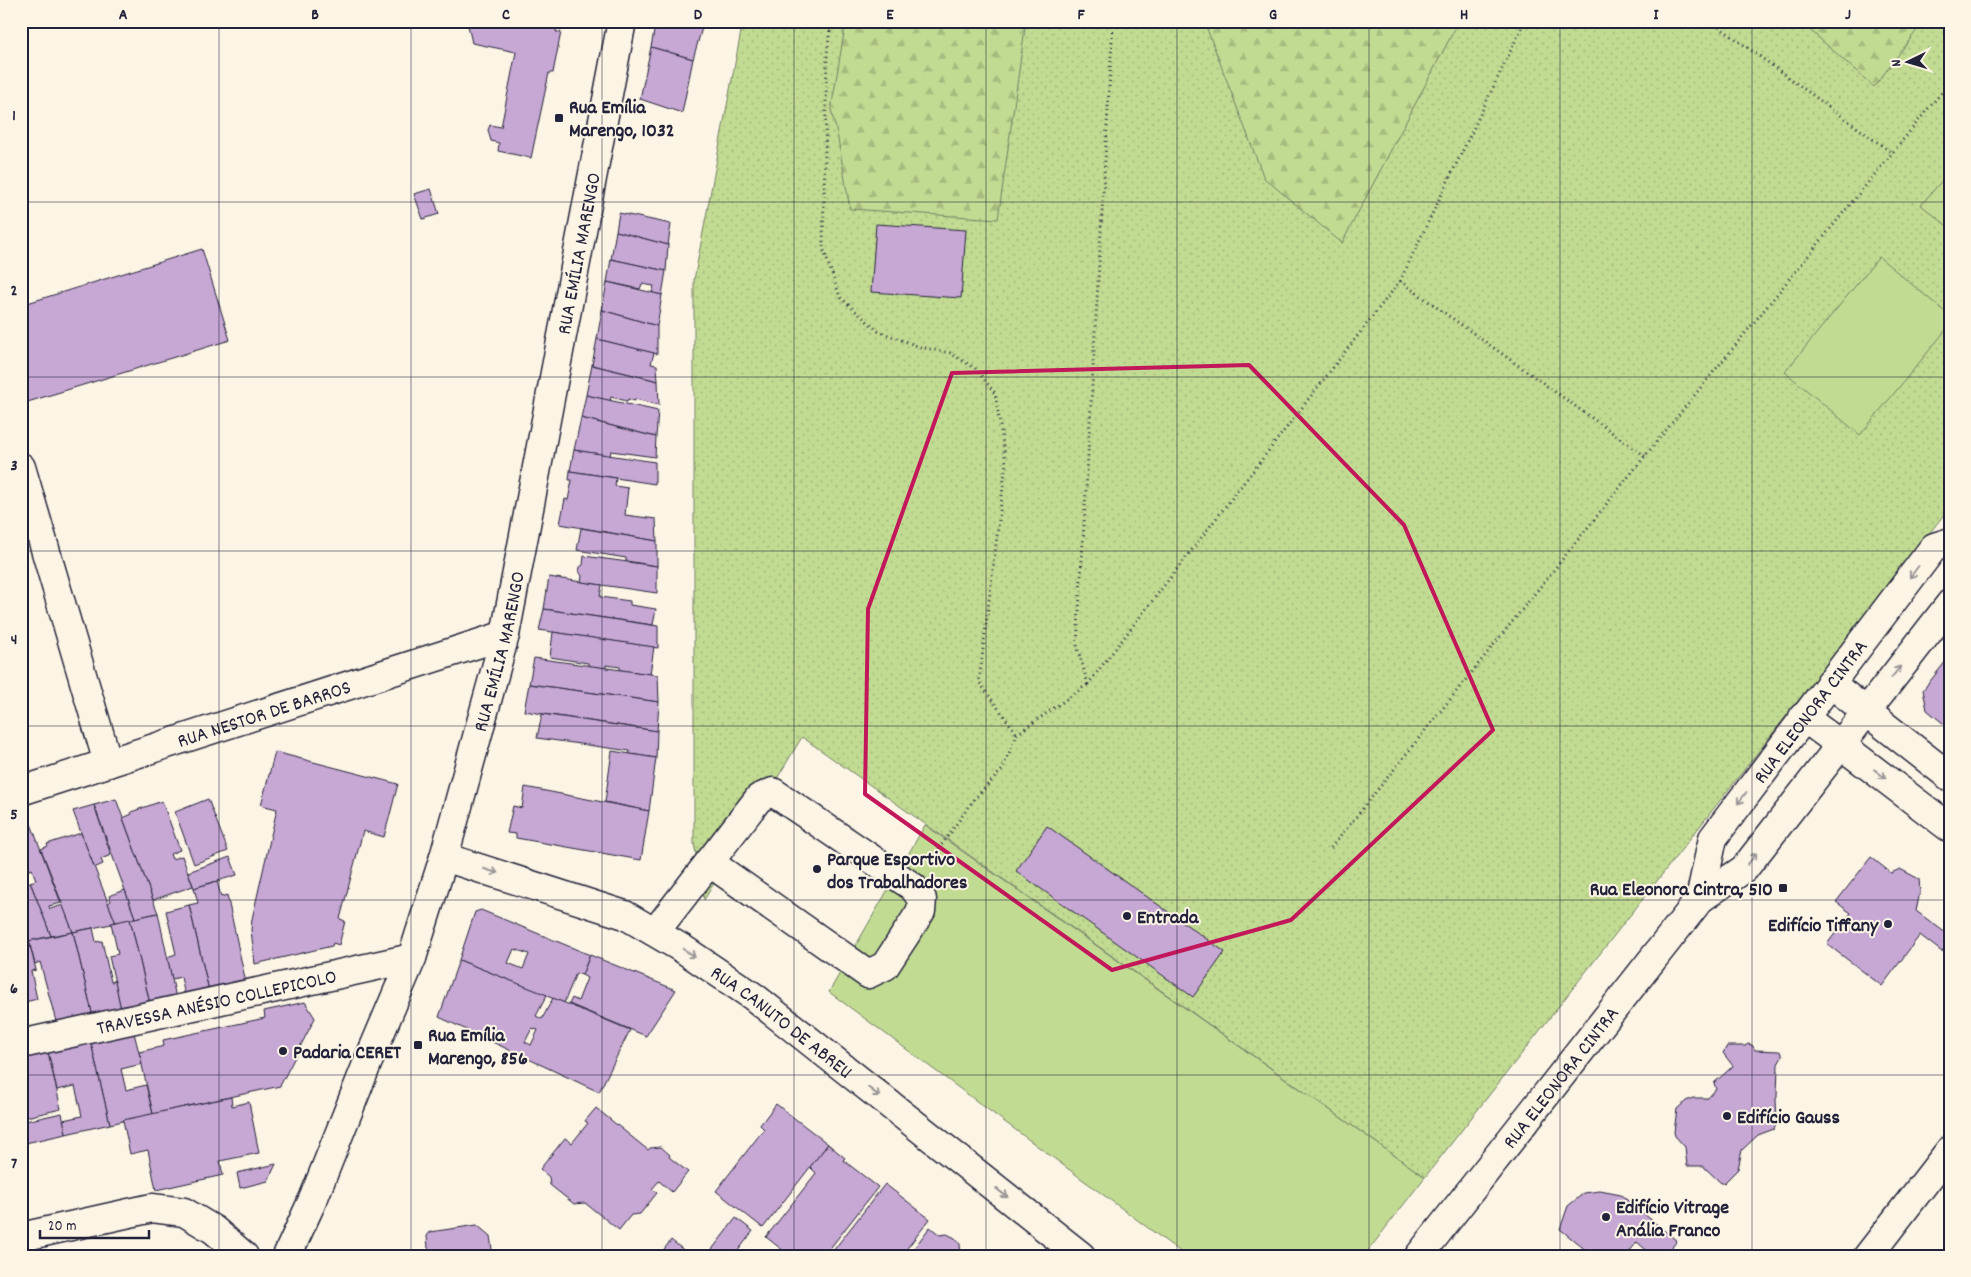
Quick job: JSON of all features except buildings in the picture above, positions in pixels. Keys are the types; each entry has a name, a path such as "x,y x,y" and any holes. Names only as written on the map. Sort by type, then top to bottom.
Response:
{"street":[{"name":"RUA EMÍLIA MARENGO","path":"286,1256 314,1197 412,958 444,857 506,635 622,21"},
{"path":"21,467 108,763"},
{"name":"RUA ELEONORA CINTRA","path":"1700,899 1713,838 1803,717 1934,547 1950,542"},
{"name":"RUA ELEONORA CINTRA","path":"1419,1256 1700,899 1744,869 1950,604"},
{"name":"RUA NESTOR DE BARROS","path":"21,791 506,635"},
{"path":"1830,683 1950,777"},
{"path":"1803,717 1950,828"},
{"path":"655,932 709,862 759,798 773,792 913,887 922,899 921,911 885,966 868,974 709,862"},
{"name":"RUA CANUTO DE ABREU","path":"444,857 625,915 683,949 754,997 1081,1256"},
{"name":"TRAVESSA ANÉSIO COLLEPICOLO","path":"21,1044 412,958"},
{"path":"1868,1256 1950,1150"},
{"path":"21,1238 152,1208 184,1212 214,1230 244,1256"}],"path":[{"path":"831,21 827,54 823,248 840,297 878,332 920,347 950,352 974,368 995,393 1006,463 979,682 1017,734"},
{"path":"1088,684 1077,646 1113,21"},
{"path":"913,887 959,818 986,784 1002,770 1017,734 1088,684 1400,281 1525,21"},
{"path":"1711,21 1892,153"},
{"path":"1331,848 1645,456 1950,82"},
{"path":"1400,281 1645,456"}],"highlighted area":[{"path":"1249,365 1404,525 1493,730 1291,920 1112,970 865,794 868,609 952,373"}],"green space":[{"path":"743,21 1950,21 1950,507 1425,1177 802,737 704,900 694,843 694,280"},
{"path":"846,21 1026,21 998,219 850,209 837,133 831,110"},
{"path":"1204,21 1459,21 1342,243 1264,178"},
{"path":"1800,21 1924,21 1874,87"},
{"path":"1950,171 1950,228 1921,205"},
{"path":"1879,257 1950,316 1950,325 1860,435 1785,372"},
{"path":"925,825 1425,1177 1364,1256 1186,1256 829,992"}],"place":[{"name":"Rua Emília Marengo, 1032","path":"559,118"},
{"name":"Parque Esportivo dos Trabalhadores","path":"817,869"},
{"name":"Rua Eleonora Cintra, 510","path":"1783,888"},
{"name":"Entrada","path":"1127,916"},
{"name":"Edifício Tiffany","path":"1888,924"},
{"name":"Rua Emília Marengo, 856","path":"418,1045"},
{"name":"Padaria CERET","path":"283,1051"},
{"name":"Edifício Gauss","path":"1727,1116"},
{"name":"Edifício Vitrage Anália Franco","path":"1606,1217"}]}
